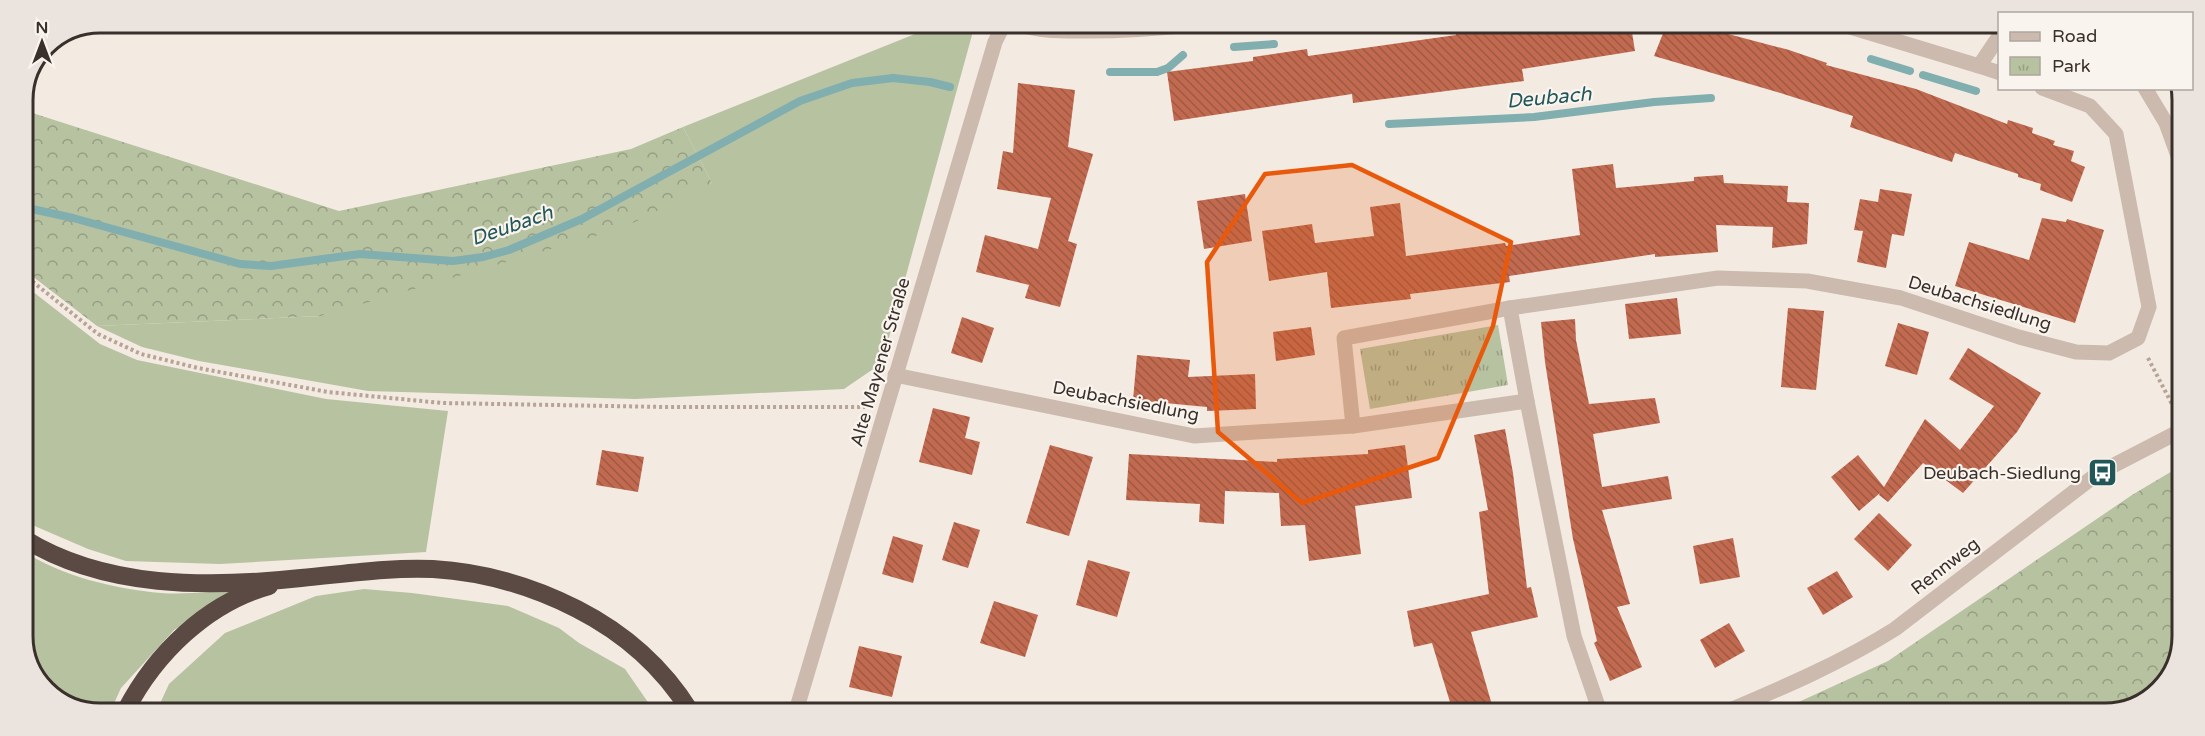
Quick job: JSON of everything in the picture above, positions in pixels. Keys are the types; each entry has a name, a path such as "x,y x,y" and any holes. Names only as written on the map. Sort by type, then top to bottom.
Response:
{"highway":[{"path":"33,543 66,561 106,573 144,579 236,583 391,570 432,569 479,574 518,584 558,599 616,632 658,668 685,703"},
{"path":"131,703 150,673 174,644 202,620 231,602 265,587 300,579"}],"street":[{"name":"Alte Mayener Straße","path":"798,703 1000,33"},
{"path":"1870,33 1998,72"},
{"path":"1979,66 1998,37"},
{"path":"2047,90 2090,106 2115,134 2149,307 2138,338"},
{"path":"2146,90 2166,123 2172,140"},
{"name":"Deubachsiedlung","path":"1353,426 1344,338 1510,308 1718,278 1807,281 1901,298 2019,337 2076,352 2109,352 2138,338"},
{"path":"1510,308 1574,636 1597,703"},
{"name":"Deubachsiedlung","path":"895,375 1194,436 1353,426 1527,401"},
{"name":"Rennweg","path":"1746,703 1823,670 1895,629 2097,474 2172,435"}],"path":[{"path":"33,282 99,334 141,354 198,368 328,392 442,403 665,407 887,407"},
{"path":"2138,338 2172,405"}],"highlighted area":[{"path":"1352,165 1511,242 1493,326 1438,458 1302,503 1218,432 1207,262 1265,174"}],"green space":[{"path":"918,33 973,33 882,363 844,389 635,399 368,391 199,361 142,347 97,326 321,316 712,183 683,127"},
{"path":"33,113 339,211 631,149 683,127 712,183 623,228 321,316 97,326 33,277"},
{"path":"33,292 100,344 137,360 326,399 448,411 426,552 220,564 126,561 88,549 33,525"},
{"path":"1498,325 1508,385 1370,409 1360,349"},
{"path":"2172,471 2172,636 2170,653 2161,673 2146,689 2135,696 2118,702 2105,703 1797,703 1888,661 2132,495"},
{"path":"33,557 54,568 89,580 143,591 191,593 240,590 174,630 121,688 114,703 83,701 66,694 44,673 38,662 33,640"},
{"path":"364,589 508,606 559,628 579,643 625,669 648,703 160,703 169,684 225,633 316,596"}],"building":[{"path":"1456,33 1632,33 1635,51 1522,69 1524,81 1353,103 1352,94 1174,121 1167,72 1253,61 1253,57 1307,49 1308,56 1456,35"},
{"path":"1663,33 1725,33 1789,50 1827,63 1826,65 1916,89 2007,124 2008,120 2033,128 2032,133 2055,141 2053,145 2074,151 2071,161 2085,167 2072,202 2040,190 2041,184 2018,177 2018,174 1955,153 1952,162 1850,127 1853,116 1654,56"},
{"path":"1018,83 1075,90 1068,147 1093,154 1068,241 1077,244 1060,307 1025,298 1029,285 976,272 985,235 1038,249 1051,198 997,189 1003,151 1013,153"},
{"path":"1613,164 1616,188 1694,181 1694,177 1723,175 1724,183 1788,186 1787,202 1809,203 1807,244 1772,248 1773,227 1716,225 1718,252 1655,257 1655,254 1509,276 1510,282 1410,294 1411,299 1331,308 1327,272 1269,281 1262,231 1312,224 1315,243 1374,236 1370,207 1400,203 1406,256 1505,243 1506,246 1580,235 1572,169"},
{"path":"1880,189 1912,194 1904,236 1892,234 1886,268 1857,262 1863,231 1854,230 1860,199 1878,202"},
{"path":"1245,194 1252,241 1204,249 1197,201"},
{"path":"2042,218 2066,222 2067,219 2104,230 2075,323 1955,286 1969,242 2029,260"},
{"path":"1677,298 1681,334 1629,339 1625,304"},
{"path":"1788,308 1824,311 1816,390 1781,387"},
{"path":"962,317 994,328 982,363 951,353"},
{"path":"1575,319 1576,340 1589,404 1655,398 1660,423 1593,434 1602,487 1668,476 1672,499 1602,510 1630,604 1617,607 1642,667 1610,681 1594,643 1597,641 1573,539 1545,362 1541,322"},
{"path":"1898,323 1929,332 1917,375 1885,366"},
{"path":"1311,327 1315,355 1276,361 1273,332"},
{"path":"1968,348 2041,393 2017,432 1963,493 1923,463 1888,502 1879,495 1880,493 1859,511 1831,477 1858,455 1884,487 1925,419 1960,450 1994,406 1949,379"},
{"path":"1137,355 1190,360 1188,377 1255,374 1256,409 1207,411 1207,407 1133,400"},
{"path":"933,408 970,417 965,438 980,442 972,475 919,462"},
{"path":"1505,429 1513,473 1527,588 1531,587 1538,617 1471,632 1491,703 1450,703 1432,643 1414,647 1407,611 1489,594 1479,512 1488,510 1474,435"},
{"path":"1050,445 1093,457 1069,536 1026,523"},
{"path":"1405,445 1412,498 1355,506 1361,554 1309,561 1305,525 1281,526 1279,493 1225,491 1224,524 1199,522 1200,504 1126,500 1129,454 1277,462 1277,459 1368,454 1368,450"},
{"path":"602,450 644,457 638,492 596,485"},
{"path":"1879,513 1912,545 1888,571 1854,539"},
{"path":"954,522 980,530 968,568 942,560"},
{"path":"893,536 923,545 913,583 882,574"},
{"path":"1733,538 1740,577 1700,584 1693,546"},
{"path":"1088,560 1130,572 1117,617 1076,605"},
{"path":"1837,571 1853,597 1823,615 1807,588"},
{"path":"994,601 1038,615 1025,657 980,643"},
{"path":"1729,623 1745,651 1715,668 1700,640"},
{"path":"859,646 902,656 892,697 849,687"}],"waterway":[{"name":"Deubach","path":"1234,47 1274,44"},
{"name":"Deubach","path":"1110,72 1157,72 1168,68 1183,55"},
{"name":"Deubach","path":"1871,59 1910,71"},
{"name":"Deubach","path":"1923,75 1976,91"},
{"name":"Deubach","path":"33,209 240,264 271,266 360,254 453,261 483,257 509,250 582,219 800,101 852,83 893,78 930,82 950,87"},
{"name":"Deubach","path":"1389,124 1534,117 1654,102 1711,98"}],"place":[{"name":"Deubach-Siedlung","path":"2102,473"}]}
